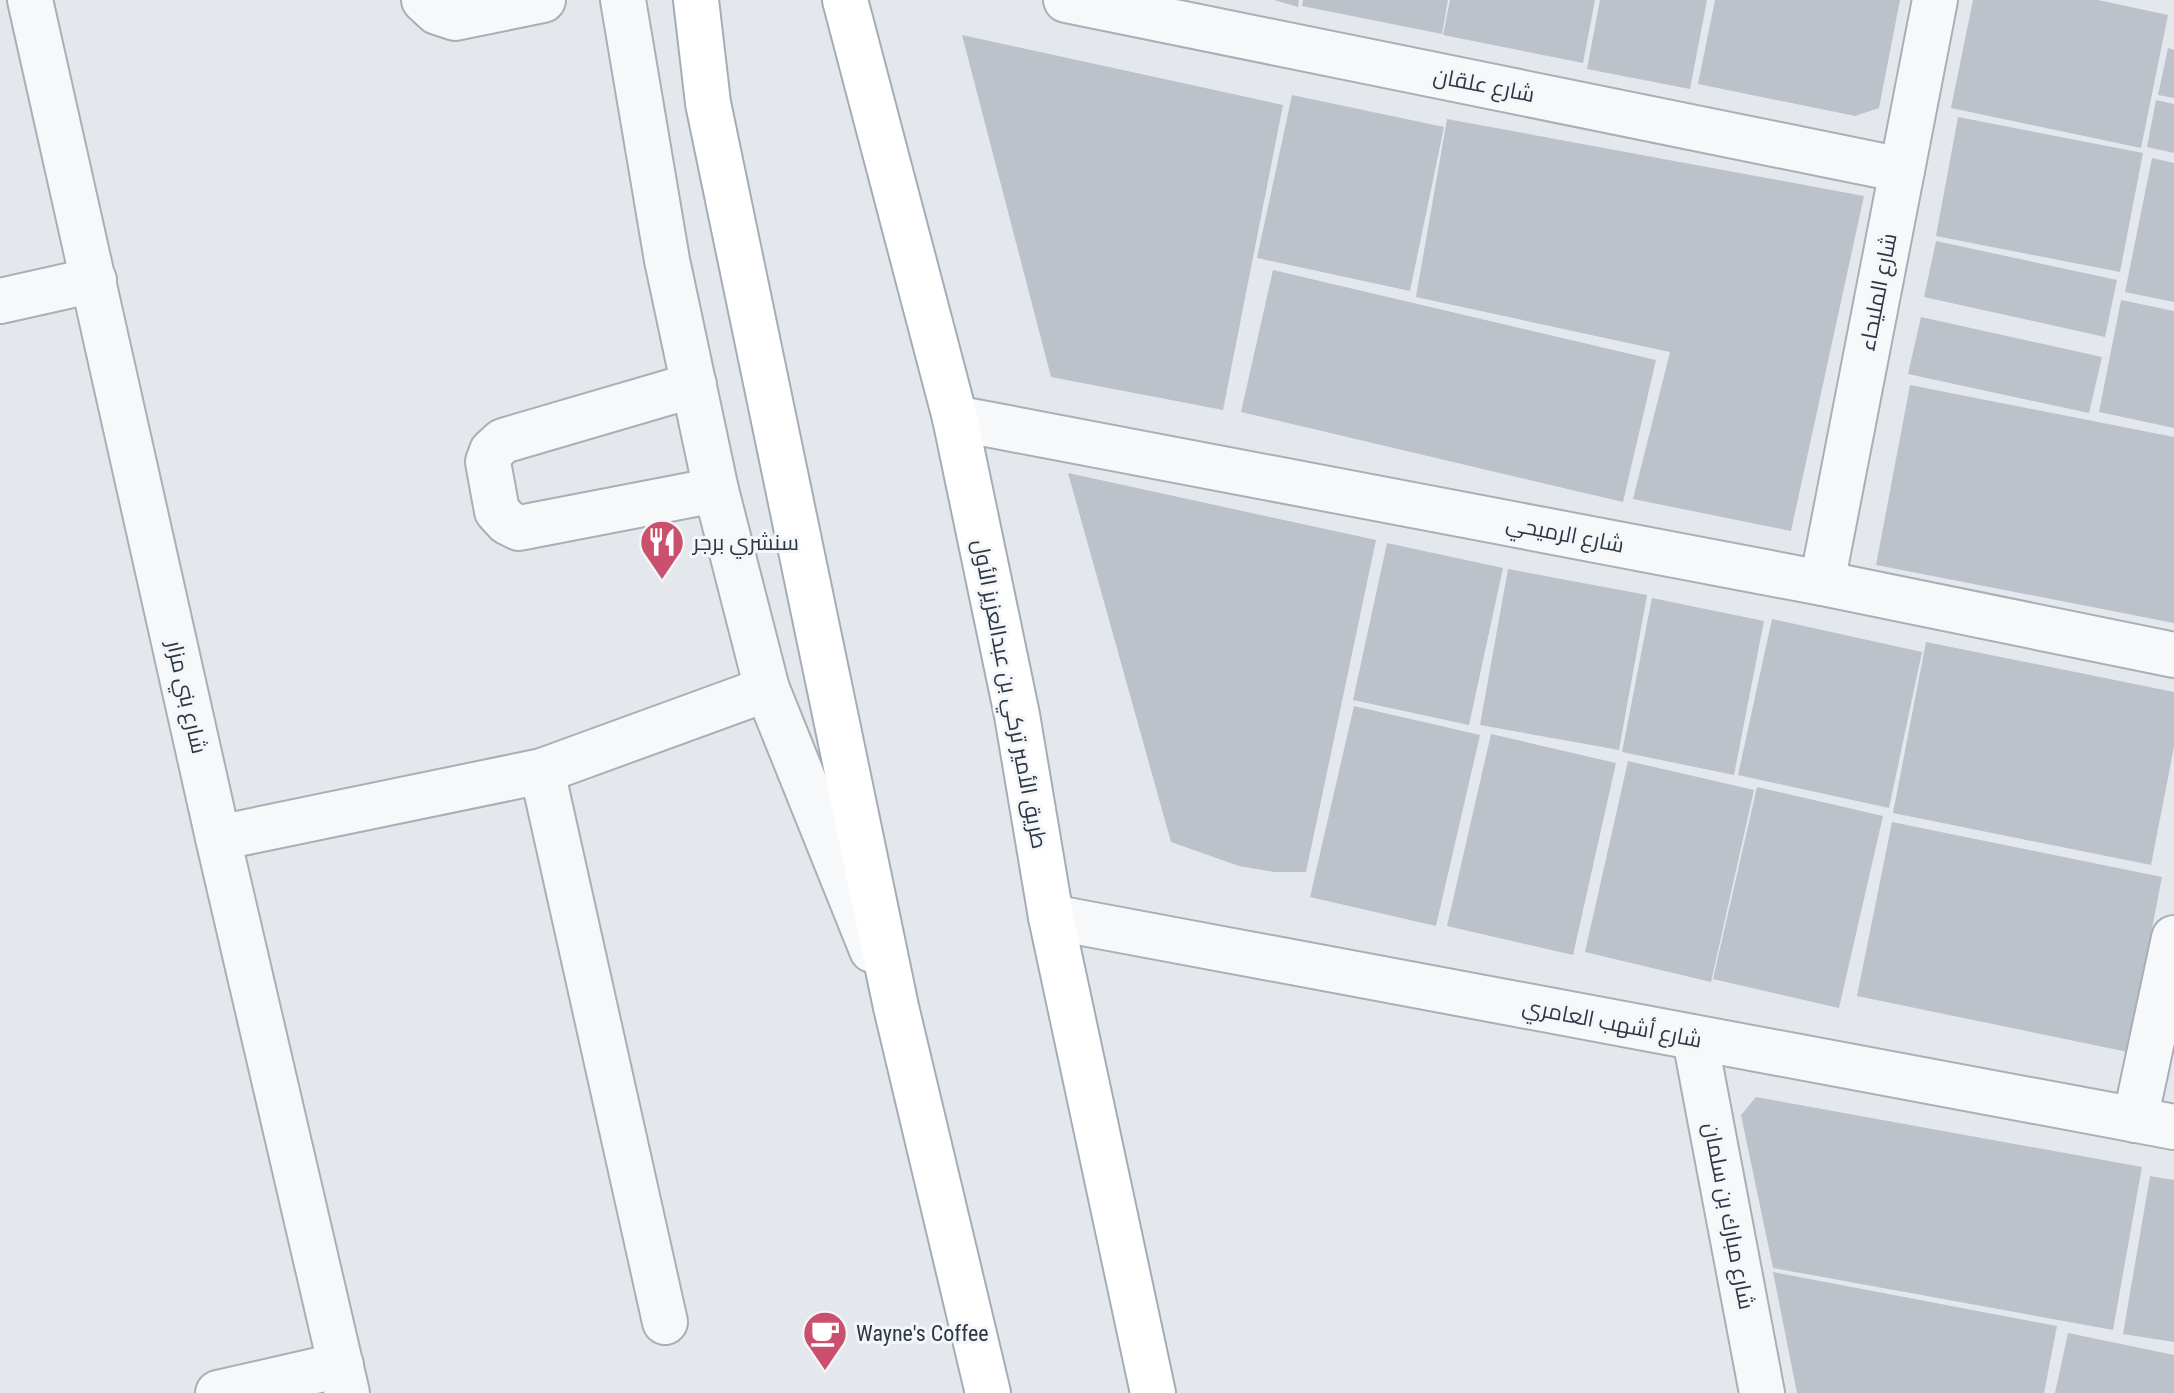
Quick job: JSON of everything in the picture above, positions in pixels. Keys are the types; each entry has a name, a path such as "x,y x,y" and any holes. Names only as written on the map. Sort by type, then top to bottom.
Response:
{"main road":[{"path":"696,0 708,103 896,1007 988,1393"},
{"name":"طريق الأمير تركي بن عبدالعزيز الأول","path":"845,0 955,418 1017,715 1051,917 1153,1393"},
{"path":"1118,1393 1138,1327"},
{"path":"978,1351 1020,1393"}],"street":[{"name":"شارع بني مزار","path":"30,0 218,838 344,1379"},
{"path":"424,0 437,12 455,18 543,0"},
{"path":"623,0 667,260 716,490 767,689 896,1007"},
{"name":"شارع علقان","path":"1066,0 1902,170"},
{"name":"شارع المليحاء","path":"1822,583 1935,0"},
{"path":"0,301 94,280"},
{"path":"694,385 503,441 492,451 488,462 497,511 507,522 519,528 716,490"},
{"name":"شارع الرميحي","path":"955,418 1822,583 2174,655"},
{"path":"218,838 542,771 767,689"},
{"path":"542,771 665,1322"},
{"name":"شارع أشهب العامري","path":"1051,917 2154,1124"},
{"path":"2154,1124 2174,938"},
{"name":"شارع مبارك بن سلمان","path":"1695,1039 1762,1393"},
{"path":"218,1393 344,1379"}],"building":[{"path":"1274,0 1299,0 1298,7"},
{"path":"1303,0 1448,0 1442,34 1302,6"},
{"path":"1450,0 1595,0 1583,63 1443,35"},
{"path":"1600,0 1707,0 1690,89 1587,69"},
{"path":"1715,0 1900,0 1879,108 1855,116 1698,84"},
{"path":"1973,0 2098,0 2168,15 2141,148 1951,108"},
{"path":"962,35 1283,105 1223,410 1051,377"},
{"path":"2168,48 2174,50 2174,98 2158,95"},
{"path":"1292,95 1444,127 1410,291 1257,258"},
{"path":"2156,100 2174,104 2174,153 2147,147"},
{"path":"1958,117 2143,153 2120,272 1936,236"},
{"path":"1447,119 1864,196 1791,531 1633,499 1670,352 1416,297"},
{"path":"2152,158 2174,163 2174,302 2125,292"},
{"path":"1936,241 2117,280 2105,337 1924,297"},
{"path":"1273,270 1656,360 1623,502 1241,412"},
{"path":"2121,300 2174,311 2174,428 2099,412"},
{"path":"1921,317 2102,357 2089,413 1908,374"},
{"path":"1910,385 2174,437 2174,623 1876,565"},
{"path":"1068,473 1376,540 1306,872 1274,872 1239,866 1171,842"},
{"path":"1387,543 1503,568 1469,725 1353,700"},
{"path":"1508,569 1647,595 1619,750 1480,725"},
{"path":"1652,598 1764,621 1734,775 1622,752"},
{"path":"1772,619 1922,652 1889,808 1738,775"},
{"path":"1926,642 2174,692 2174,747 2151,865 1893,813"},
{"path":"1354,706 1480,735 1436,926 1310,897"},
{"path":"1491,734 1616,763 1573,955 1447,926"},
{"path":"1628,761 1754,790 1711,982 1585,952"},
{"path":"1757,787 1883,816 1839,1008 1713,979"},
{"path":"1892,822 2162,877 2128,1052 1857,996"},
{"path":"1756,1097 2142,1167 2113,1330 1773,1268 1741,1115"},
{"path":"2150,1176 2174,1180 2174,1342 2123,1334"},
{"path":"1773,1272 2057,1326 2044,1393 1797,1393"},
{"path":"2068,1333 2174,1355 2174,1393 2055,1393"}],"place":[{"name":"سنشري برجر","path":"662,581"},
{"name":"Wayne's Coffee","path":"825,1372"}]}
